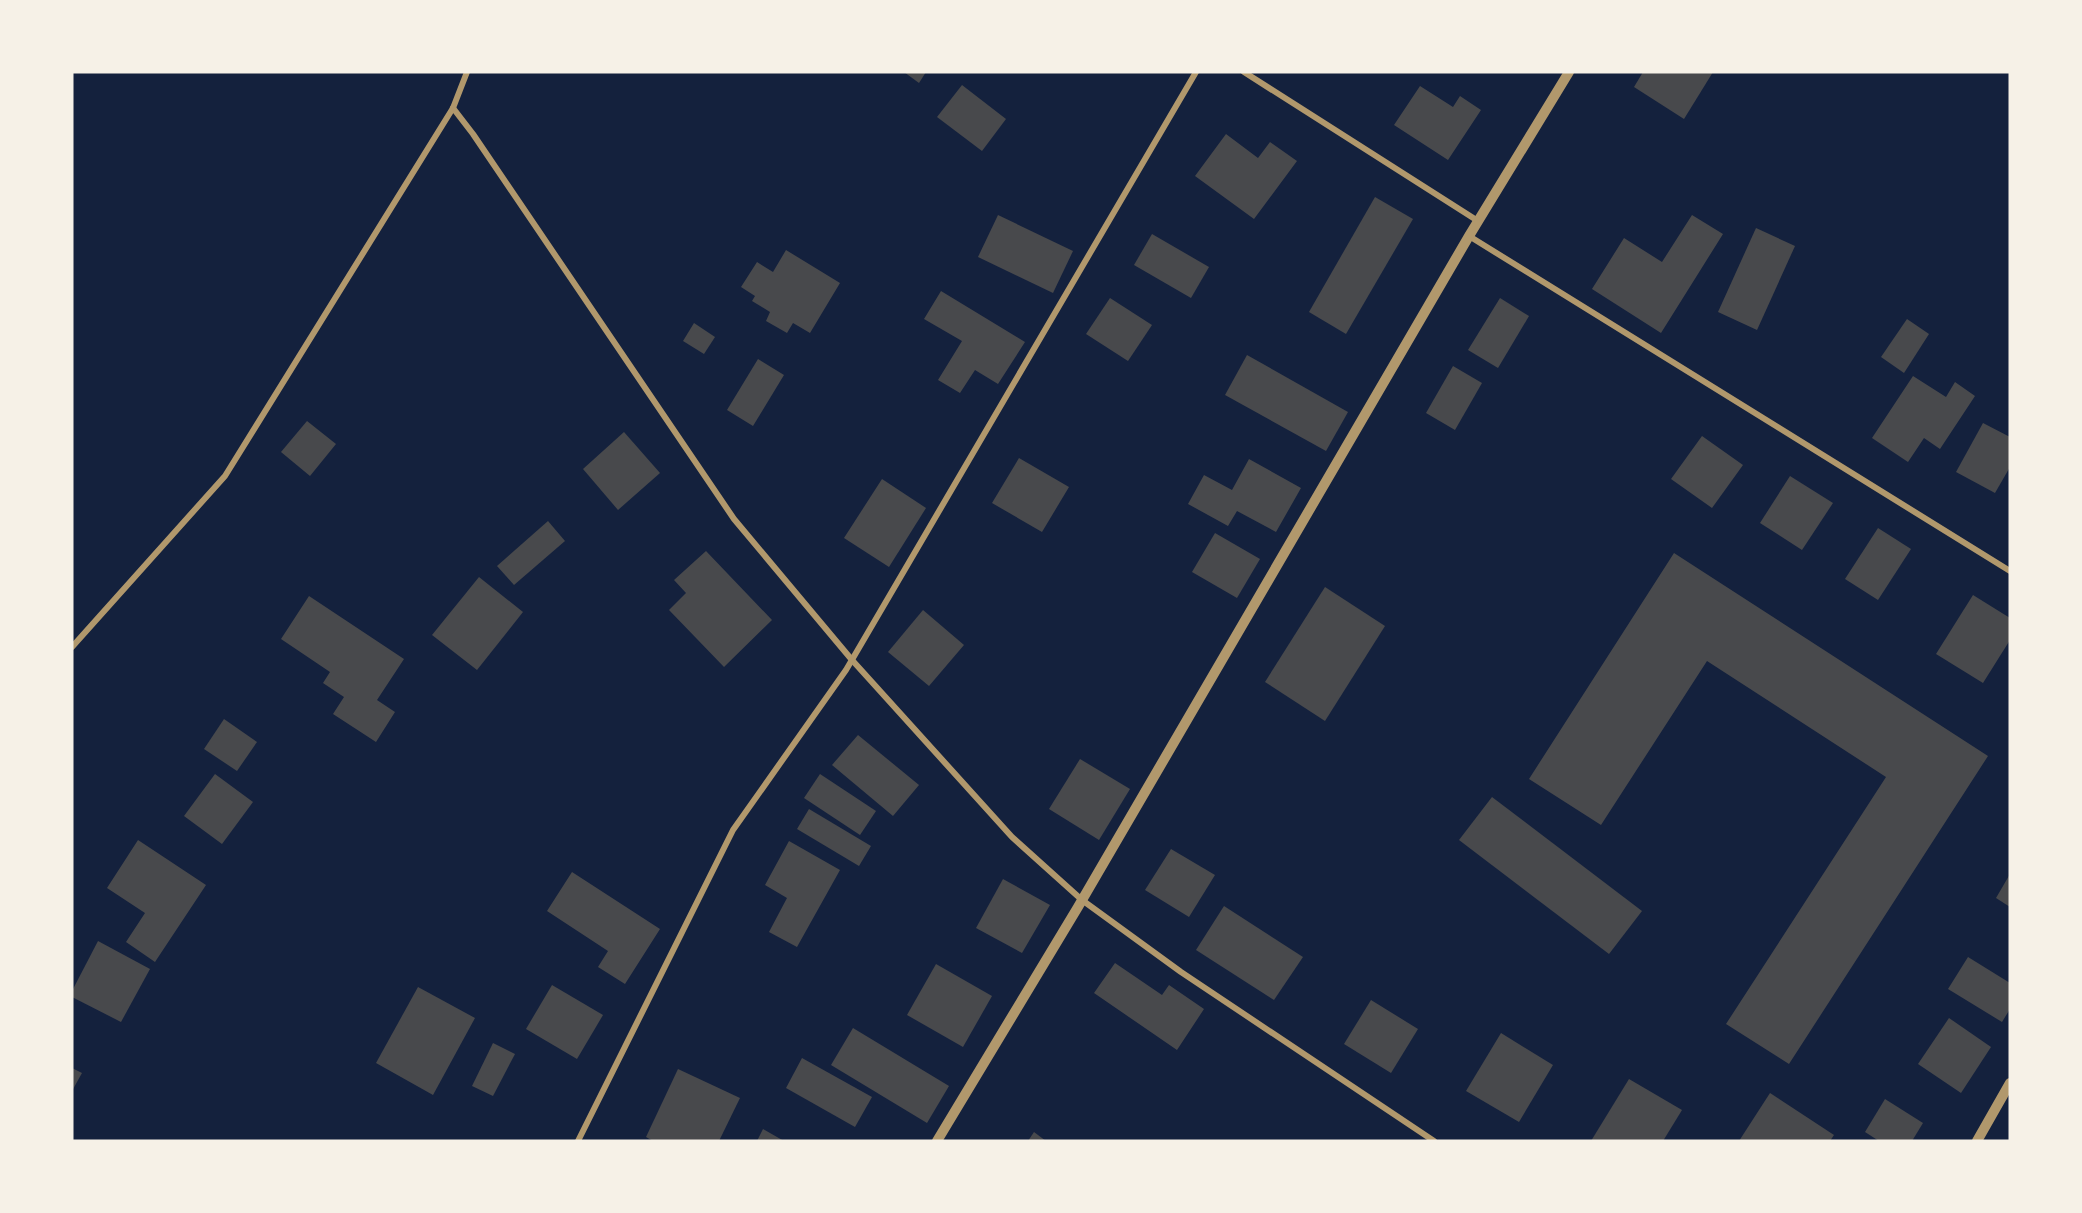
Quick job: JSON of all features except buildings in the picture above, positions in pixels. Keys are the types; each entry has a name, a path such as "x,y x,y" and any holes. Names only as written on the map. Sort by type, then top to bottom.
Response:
{"street":[{"path":"72,647 225,476 453,108 467,72"},
{"path":"578,1141 733,830 852,660 1196,72"},
{"path":"1244,72 1478,221"},
{"path":"937,1141 1082,900 1469,236 1569,72"},
{"path":"453,108 473,134 734,519 852,660 1012,837 1082,900 1181,972 1434,1141"},
{"path":"1469,236 2010,571"},
{"path":"1977,1141 2010,1083"}]}
